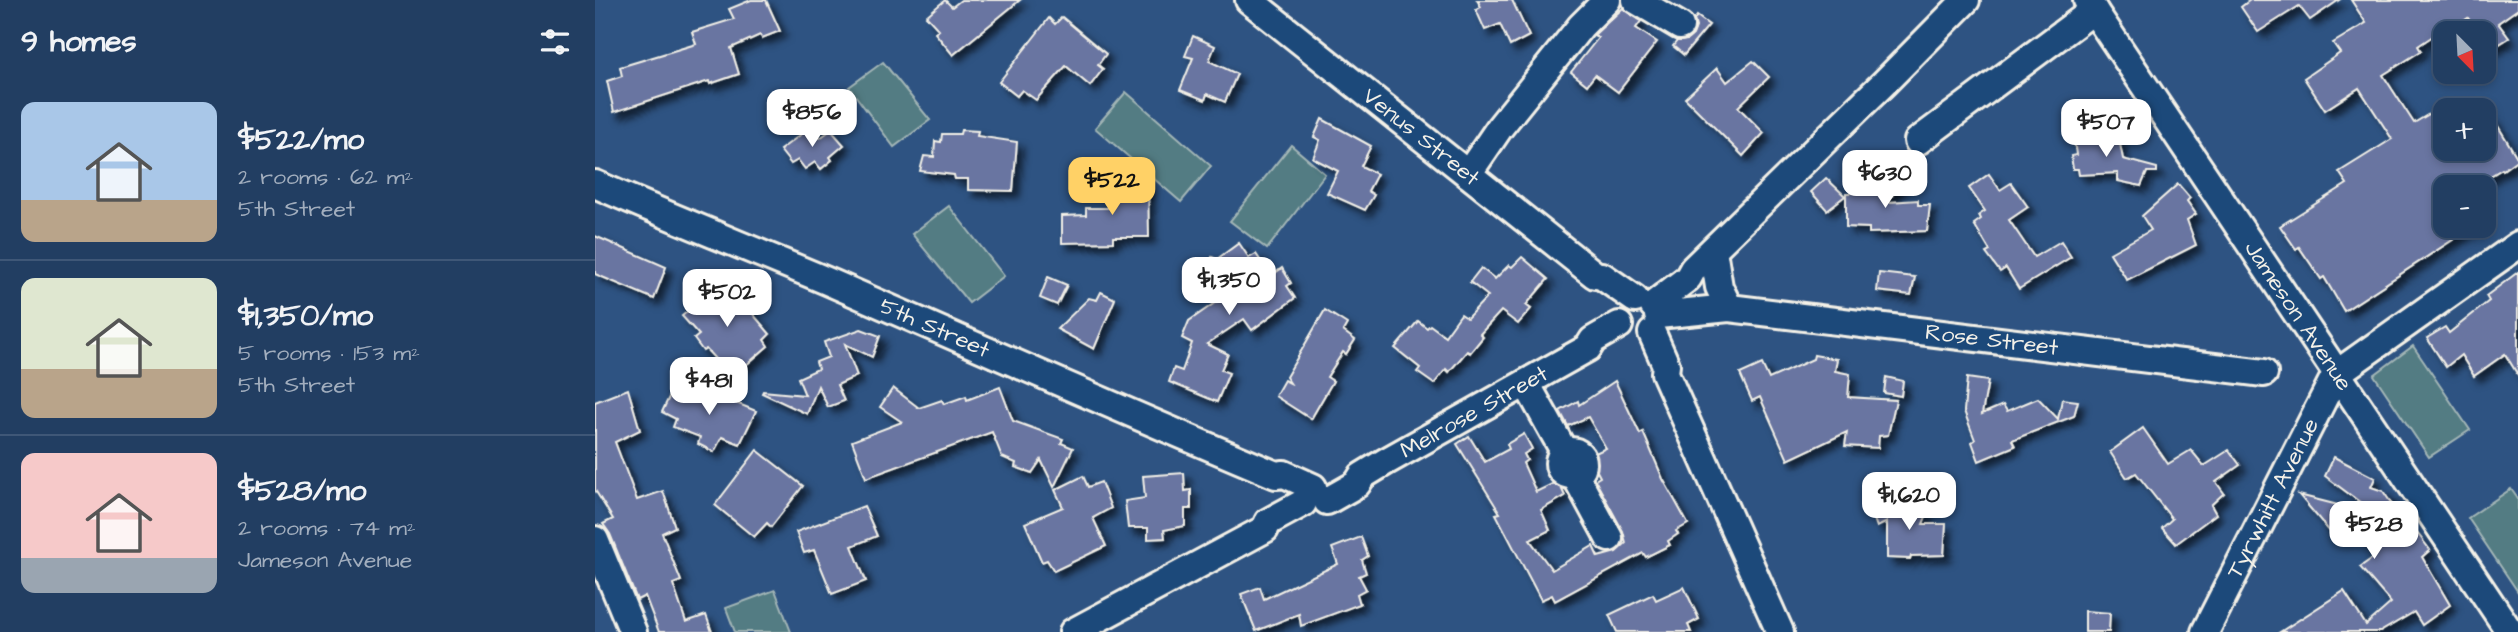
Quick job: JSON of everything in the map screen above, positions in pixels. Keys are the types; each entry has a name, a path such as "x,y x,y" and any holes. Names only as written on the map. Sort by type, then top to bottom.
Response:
{"street":[{"name":"Venus Street","path":"1249,0 1595,275 1640,317 1658,370 1665,373 1780,632"},
{"path":"1468,174 1500,127 1573,36 1608,0"},
{"path":"1636,0 1680,26"},
{"name":"Melrose Street","path":"1073,632 1265,529 1274,531 1313,498 1357,484 1362,476 1588,348 1599,348 1640,317 1680,272 1693,269 1966,0"},
{"path":"1918,141 2091,5"},
{"name":"Jameson Avenue","path":"2091,5 2510,632"},
{"name":"5th Street","path":"595,184 833,284 1116,409 1276,475 1279,481 1313,498"},
{"name":"Tyrwhitt Avenue","path":"2206,632 2336,374 2518,245"},
{"path":"1713,250 1725,307"},
{"name":"Rose Street","path":"1640,317 1677,300 1698,299 1725,307 2264,373"},
{"path":"1526,383 1609,538"},
{"path":"595,540 633,632"}],"green space":[{"path":"883,62 930,120 894,147 849,87"},
{"path":"1126,92 1211,166 1181,202 1095,128"},
{"path":"1291,145 1325,174 1267,249 1230,221"},
{"path":"949,206 1004,276 969,303 912,234"},
{"path":"2413,346 2470,430 2429,457 2374,375"},
{"path":"2511,489 2518,499 2518,592 2468,518"},
{"path":"775,590 791,632 735,632 726,608"}],"building":[{"path":"751,0 766,0 780,31 762,38 760,35 731,48 739,74 614,112 607,81 622,76 620,67 696,44 692,32 734,19 729,9"},
{"path":"945,0 952,7 961,0 1020,0 953,55 935,33 939,30 926,16"},
{"path":"1477,0 1512,0 1529,36 1510,46 1500,24 1485,30 1476,10 1481,7"},
{"path":"2250,0 2339,0 2310,20 2299,6 2258,32 2241,7"},
{"path":"2351,0 2518,0 2518,9 2498,23 2509,38 2496,46 2496,21 2470,21 2468,18 2464,21 2433,21 2433,36 2418,46 2421,51 2383,75 2414,123 2433,112 2433,161 2496,161 2496,123 2518,159 2492,175 2433,175 2433,238 2456,238 2344,311 2324,277 2321,279 2299,247 2296,249 2280,226 2347,184 2339,172 2392,139 2359,88 2325,110 2304,78 2340,53 2333,43 2366,23"},
{"path":"1623,8 1641,21 1636,28 1657,42 1618,92 1595,75 1587,85 1571,72 1598,38 1594,35"},
{"path":"1697,16 1709,25 1684,55 1673,46 1677,41 1687,40 1693,35 1696,27 1694,20"},
{"path":"1062,17 1106,54 1098,65 1103,69 1090,86 1066,66 1036,100 1022,90 1017,96 999,82 1049,18 1055,24"},
{"path":"1193,36 1215,46 1209,61 1237,74 1225,102 1207,94 1205,100 1180,90 1193,58 1185,56"},
{"path":"1753,61 1769,77 1738,107 1764,133 1743,156 1685,98 1717,68 1727,82"},
{"path":"1322,119 1371,146 1361,166 1377,174 1368,191 1374,195 1365,210 1327,193 1338,171 1313,158 1320,140 1314,137"},
{"path":"811,127 820,138 831,130 844,145 821,169 815,162 805,169 798,160 791,164 780,150"},
{"path":"2094,129 2098,139 2119,139 2123,159 2157,168 2157,172 2147,172 2141,186 2118,181 2118,173 2079,175 2078,169 2073,169 2071,156 2076,155 2073,132"},
{"path":"961,130 978,131 977,136 1017,142 1013,191 968,190 968,179 955,179 954,175 920,171 924,156 934,157 935,141 941,142 942,134 960,134"},
{"path":"1882,171 1901,183 1888,202 1918,200 1918,205 1930,205 1927,231 1869,233 1869,228 1846,227 1846,193 1866,193"},
{"path":"1989,174 2000,190 2011,183 2028,207 2009,220 2034,257 2061,241 2071,257 2019,289 2006,268 2000,272 1986,253 1990,251 1974,224 1981,219 1979,215 1985,211 1969,188"},
{"path":"1121,177 1140,178 1148,183 1149,237 1113,237 1113,242 1062,243 1062,216 1086,215 1086,208 1108,208 1108,199 1121,199"},
{"path":"1826,178 1845,196 1827,210 1811,192"},
{"path":"2178,184 2190,198 2187,201 2196,214 2187,220 2196,245 2127,280 2110,253 2151,230 2142,216"},
{"path":"595,236 666,267 654,299 595,274"},
{"path":"1239,243 1249,258 1256,254 1271,276 1282,268 1291,283 1287,286 1295,298 1252,330 1244,319 1207,344 1228,354 1221,370 1229,373 1217,402 1169,382 1174,368 1182,371 1192,343 1182,338 1189,321 1229,293 1202,282 1212,257 1217,259"},
{"path":"1522,257 1548,279 1526,305 1531,309 1518,324 1501,311 1480,334 1483,337 1470,353 1467,351 1449,372 1446,369 1434,384 1417,372 1420,368 1395,348 1418,321 1427,328 1430,325 1445,336 1461,314 1467,318 1488,296 1470,282 1481,268 1495,279"},
{"path":"2518,272 2518,375 2505,354 2474,376 2461,355 2446,367 2427,338 2445,327 2449,333 2489,301 2486,296"},
{"path":"1879,273 1915,277 1911,295 1877,291"},
{"path":"1048,277 1067,285 1057,305 1040,298"},
{"path":"720,284 737,304 741,300 770,334 764,340 768,346 744,367 739,362 728,373 706,349 703,351 694,339 699,335 682,316"},
{"path":"1101,292 1115,299 1094,349 1057,329 1089,298 1097,300"},
{"path":"1325,310 1347,324 1343,331 1355,340 1346,354 1343,352 1327,377 1333,381 1311,419 1275,396 1284,380 1290,383 1286,377"},
{"path":"861,329 880,336 872,357 845,344 857,376 837,385 844,401 828,407 818,386 807,414 762,393 805,395 798,378 818,369 816,362 829,357 824,342"},
{"path":"1814,355 1837,359 1835,371 1850,374 1848,397 1896,400 1888,435 1879,436 1878,448 1845,446 1847,432 1788,460 1760,397 1752,401 1740,374 1762,364 1769,379 1813,359"},
{"path":"1886,377 1903,381 1901,396 1884,393"},
{"path":"1967,378 1988,381 1982,414 2003,405 2007,411 2038,398 2058,419 2062,399 2078,401 2074,416 2012,440 2015,446 1979,461 1972,442 1975,440 1964,411"},
{"path":"1615,381 1688,524 1676,531 1678,534 1668,541 1670,545 1646,557 1643,553 1555,601 1552,595 1541,600 1496,514 1500,513 1457,444 1469,436 1485,462 1509,449 1507,444 1524,434 1532,449 1524,454 1527,460 1523,463 1536,492 1558,481 1565,496 1541,510 1550,530 1530,540 1552,570 1593,546 1598,557 1616,552 1626,543 1623,531 1595,480 1600,477 1589,456 1606,448 1588,417 1568,426 1560,411 1578,401 1579,405"},
{"path":"690,384 756,411 740,444 722,437 714,452 698,444 700,437 673,427 676,419 662,412 670,395 683,399"},
{"path":"1000,387 1013,421 1063,439 1061,443 1073,448 1054,487 1041,460 1032,473 1015,467 1016,463 1002,457 992,432 866,478 852,441 902,422 880,407 893,388 919,408 942,400 944,404 966,396 967,400"},
{"path":"628,389 640,430 615,442 637,500 663,491 675,527 662,533 681,581 673,584 686,622 706,615 712,632 659,632 645,596 637,600 610,534 603,524 613,519 595,490 595,402"},
{"path":"2143,428 2168,464 2191,450 2204,466 2229,450 2240,465 2216,482 2224,493 2211,505 2216,514 2176,544 2162,528 2172,519 2136,473 2127,478 2110,452"},
{"path":"757,450 803,486 771,527 767,523 754,537 715,505"},
{"path":"2334,457 2375,478 2371,487 2383,491 2397,512 2388,518 2393,519 2406,542 2418,534 2430,550 2422,557 2450,605 2422,625 2414,612 2380,632 2280,632 2344,591 2366,625 2391,603 2360,567 2374,557 2357,528 2340,537 2331,533 2299,495 2377,515 2325,476"},
{"path":"1184,473 1185,491 1191,490 1191,509 1185,509 1185,526 1164,530 1165,538 1148,539 1148,528 1128,528 1125,501 1145,498 1143,476"},
{"path":"1083,476 1088,487 1101,482 1111,508 1093,518 1106,546 1054,571 1047,560 1042,562 1025,523 1063,507 1055,490"},
{"path":"1893,500 1927,514 1923,524 1946,524 1944,555 1911,556 1910,559 1887,558 1887,522 1877,527 1871,511"},
{"path":"864,506 877,536 852,546 866,581 832,594 814,550 804,553 796,532"},
{"path":"1361,537 1368,556 1362,560 1366,573 1359,576 1366,589 1357,594 1360,604 1301,626 1299,614 1256,631 1241,594 1260,587 1264,599 1338,564 1332,548"},
{"path":"1684,587 1699,619 1688,625 1691,632 1617,632 1609,615 1653,594 1656,600"},
{"path":"2085,611 2110,613 2109,632 2085,632"}]}
